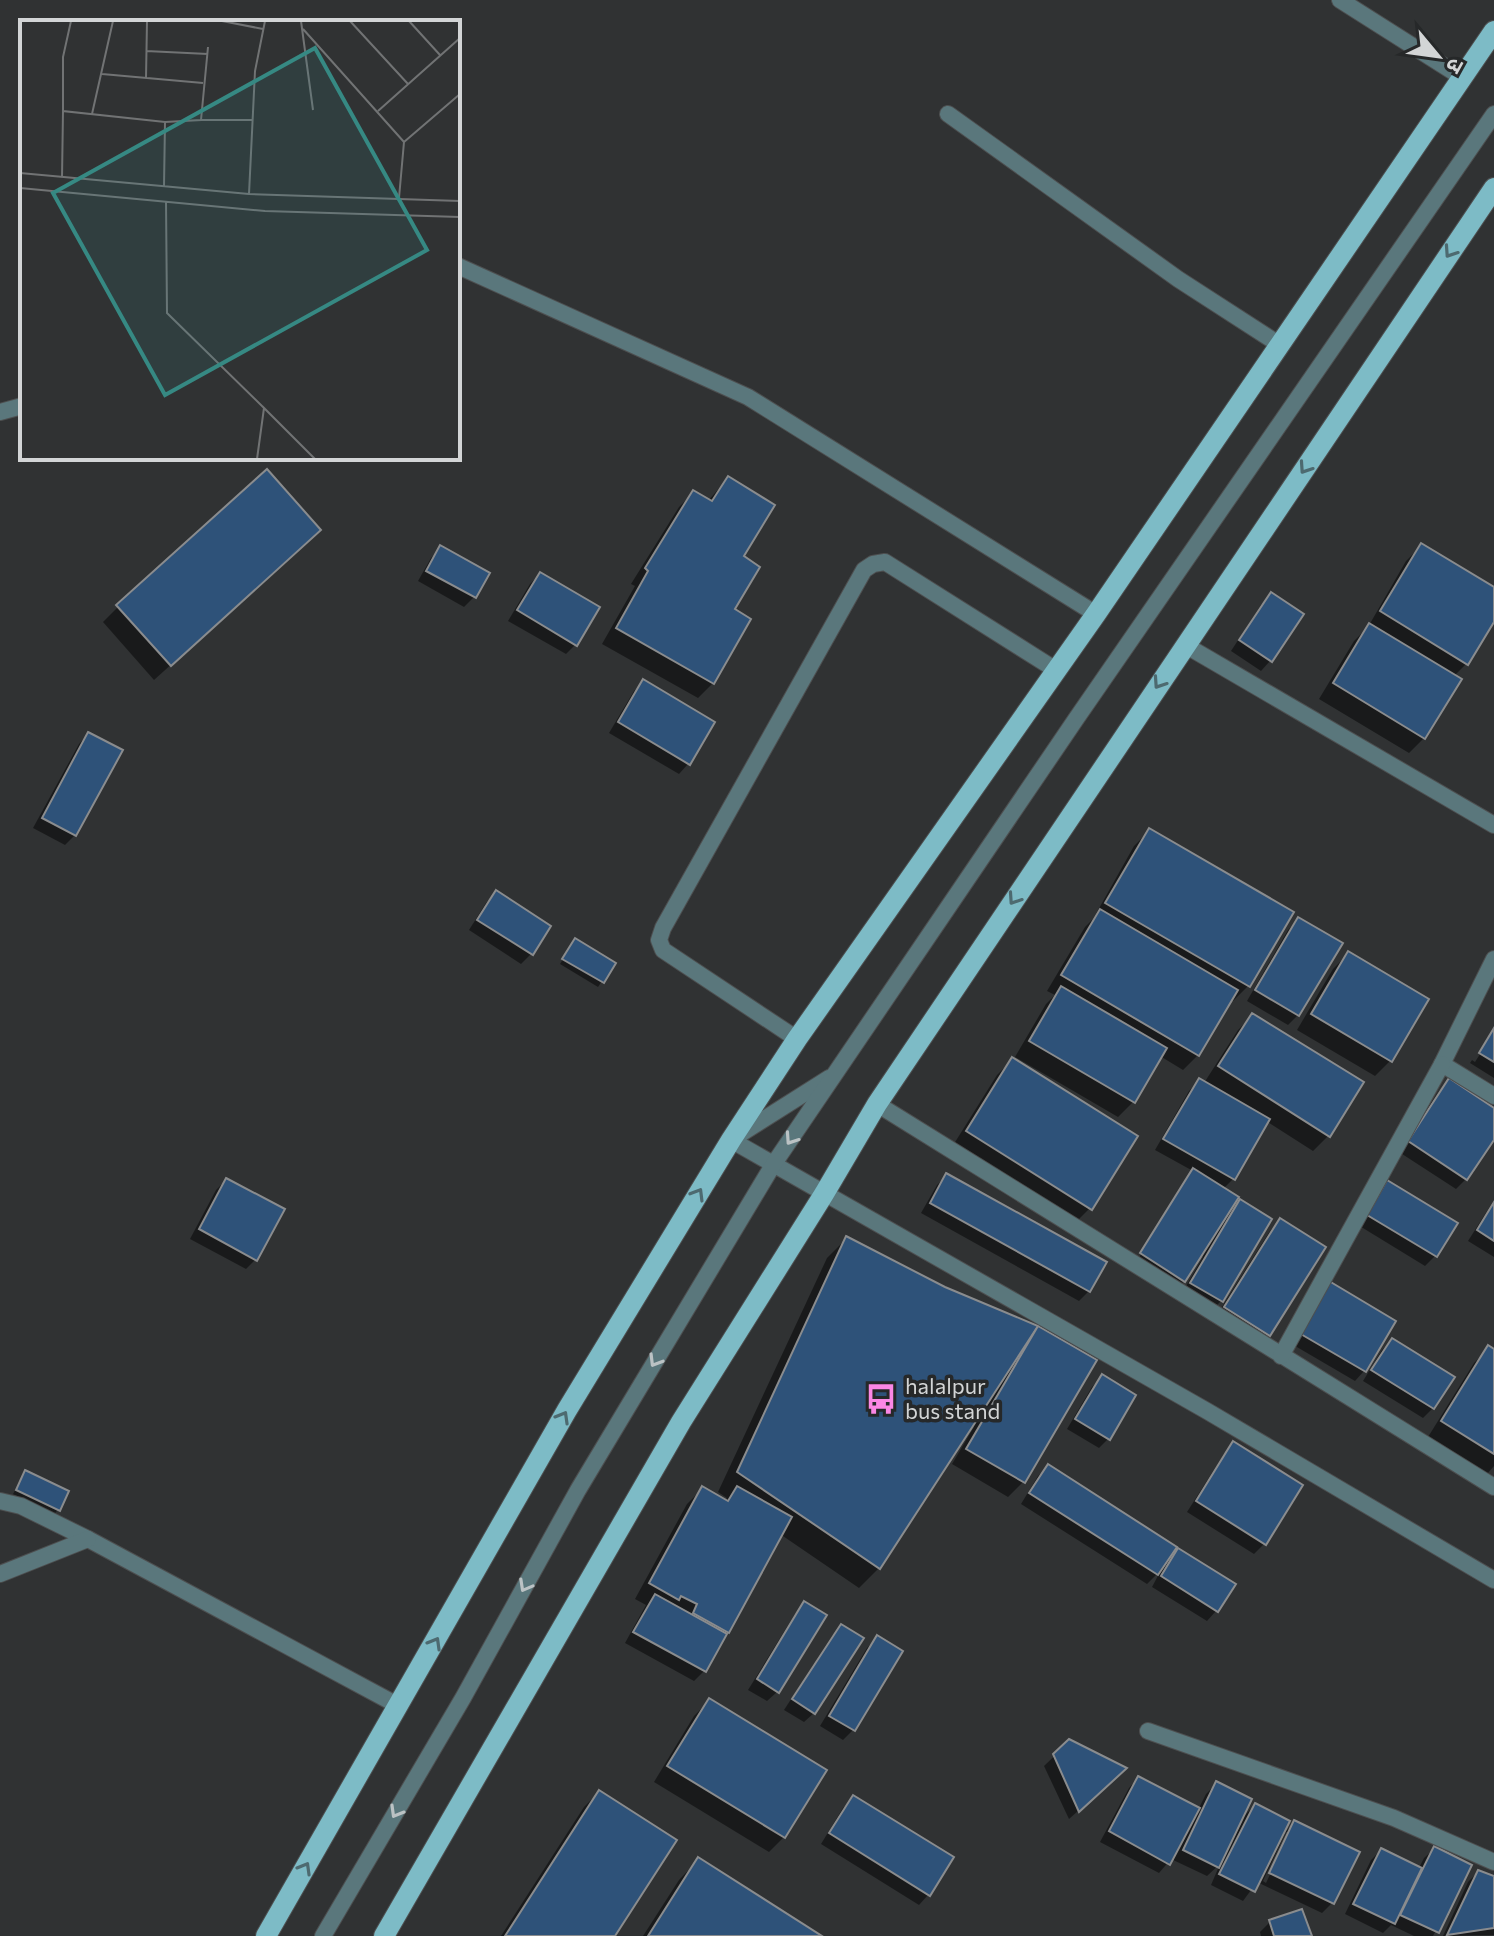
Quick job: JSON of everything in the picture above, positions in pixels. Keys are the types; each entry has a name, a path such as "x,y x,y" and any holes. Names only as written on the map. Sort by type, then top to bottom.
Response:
{"main road":[{"path":"266,1936 567,1410 731,1140 797,1039 1096,614 1494,31"},
{"path":"384,1936 681,1422 877,1104 1494,188"}],"street":[{"path":"1340,0 1463,78"},
{"path":"948,114 1178,279 1280,345"},
{"path":"323,1936 463,1698 578,1490 773,1165 1494,114"},
{"path":"460,267 748,397 1096,614"},
{"path":"0,412 20,407"},
{"path":"797,1039 663,950 659,940 864,570 873,564 885,562 1056,670"},
{"path":"1185,645 1494,825"},
{"path":"1281,1356 1442,1064 1494,959"},
{"path":"1442,1064 1494,1096"},
{"path":"834,1075 731,1140 1207,1411 1494,1580"},
{"path":"877,1104 1494,1487"},
{"path":"0,1501 21,1506 88,1539 399,1706"},
{"path":"0,1574 88,1539"},
{"path":"1148,1731 1394,1818 1494,1862"}],"building":[{"path":"267,469 321,530 171,666 116,605"},
{"path":"728,476 775,505 744,556 760,567 735,609 751,619 714,684 616,628 648,571 645,568 693,490 712,501"},
{"path":"1421,543 1494,587 1494,622 1468,665 1380,611"},
{"path":"440,545 490,573 476,598 426,571"},
{"path":"540,572 600,607 577,646 517,610"},
{"path":"1271,592 1304,614 1272,662 1239,640"},
{"path":"1369,623 1462,679 1425,739 1333,683"},
{"path":"643,679 715,722 690,765 618,722"},
{"path":"88,732 123,750 76,836 42,818"},
{"path":"1149,828 1294,912 1250,987 1105,903"},
{"path":"496,890 551,926 533,955 477,920"},
{"path":"1100,909 1238,990 1199,1056 1061,975"},
{"path":"1298,917 1343,943 1299,1016 1255,990"},
{"path":"575,938 616,963 604,983 562,959"},
{"path":"1348,951 1429,999 1392,1062 1311,1014"},
{"path":"1061,986 1167,1048 1135,1103 1029,1041"},
{"path":"1252,1013 1364,1082 1330,1137 1218,1066"},
{"path":"1494,1028 1494,1062 1479,1053"},
{"path":"1012,1057 1138,1136 1092,1210 966,1131"},
{"path":"1199,1078 1270,1119 1235,1180 1163,1139"},
{"path":"1449,1078 1494,1108 1494,1140 1467,1180 1408,1141"},
{"path":"1193,1168 1239,1197 1185,1282 1140,1253"},
{"path":"946,1173 1107,1262 1090,1292 930,1203"},
{"path":"226,1178 285,1209 257,1261 199,1229"},
{"path":"1387,1180 1458,1223 1437,1257 1367,1215"},
{"path":"1240,1199 1272,1219 1223,1302 1190,1283"},
{"path":"1494,1202 1494,1241 1477,1230"},
{"path":"1280,1218 1326,1247 1270,1336 1224,1307"},
{"name":"halalpur bus stand","path":"846,1236 945,1287 1038,1326 880,1569 737,1472"},
{"path":"1329,1281 1396,1321 1366,1372 1299,1333"},
{"path":"1038,1326 1097,1360 1025,1483 966,1449"},
{"path":"1392,1338 1455,1377 1434,1409 1371,1370"},
{"path":"1488,1345 1494,1349 1494,1454 1441,1421"},
{"path":"1102,1374 1136,1395 1110,1440 1075,1419"},
{"path":"1233,1441 1303,1485 1266,1545 1196,1501"},
{"path":"1048,1464 1177,1547 1158,1575 1029,1493"},
{"path":"25,1470 69,1491 60,1511 16,1490"},
{"path":"702,1486 728,1501 737,1486 792,1517 729,1633 693,1613 697,1604 681,1596 679,1600 649,1583"},
{"path":"1178,1548 1236,1584 1218,1612 1161,1576"},
{"path":"655,1594 727,1634 706,1672 633,1632"},
{"path":"804,1601 827,1615 779,1693 757,1679"},
{"path":"841,1624 864,1638 815,1714 792,1699"},
{"path":"877,1635 903,1651 855,1731 829,1716"},
{"path":"709,1698 827,1770 785,1838 667,1766"},
{"path":"1069,1739 1127,1768 1079,1812 1053,1754"},
{"path":"1138,1776 1200,1808 1170,1865 1109,1831"},
{"path":"1216,1781 1252,1799 1219,1868 1183,1850"},
{"path":"599,1790 677,1840 615,1936 505,1936"},
{"path":"853,1795 954,1857 930,1896 829,1833"},
{"path":"1255,1803 1290,1821 1255,1892 1219,1874"},
{"path":"1294,1820 1360,1852 1334,1904 1269,1873"},
{"path":"1434,1846 1472,1865 1439,1933 1400,1915"},
{"path":"1381,1848 1422,1868 1395,1924 1353,1904"},
{"path":"698,1857 822,1936 648,1936"},
{"path":"1478,1870 1494,1876 1494,1928 1447,1935"},
{"path":"1302,1909 1312,1936 1274,1936 1269,1920"}],"place":[{"name":"halalpur bus stand","path":"881,1399"}]}
